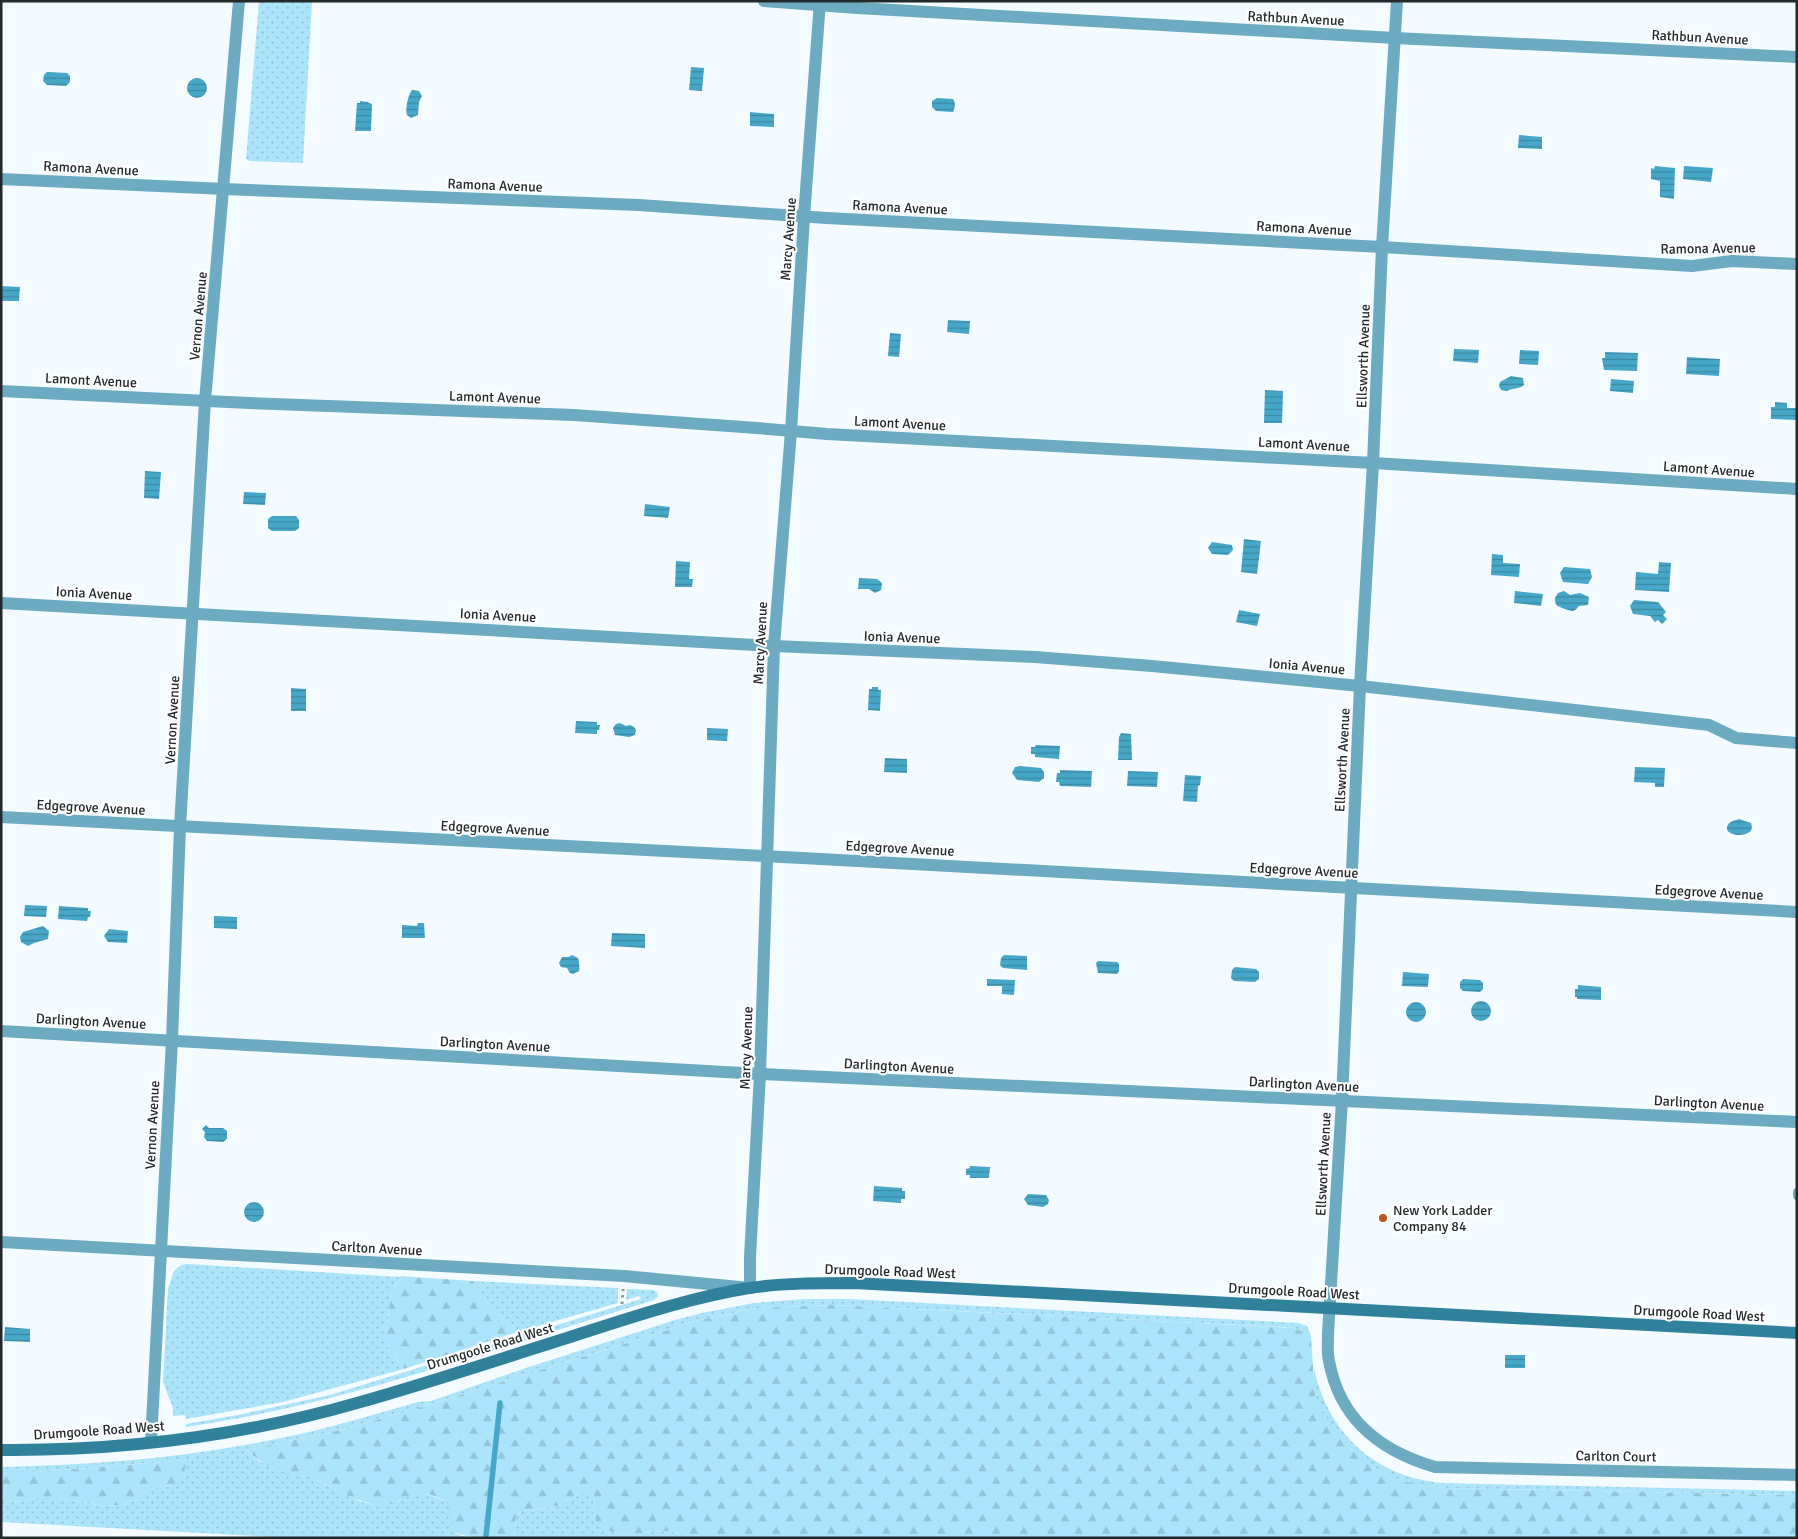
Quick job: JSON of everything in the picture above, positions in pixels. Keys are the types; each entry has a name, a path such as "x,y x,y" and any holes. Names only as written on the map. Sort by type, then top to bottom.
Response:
{"main road":[{"name":"Drumgoole Road West","path":"1,1450 97,1447 228,1432 322,1412 447,1376 682,1302 750,1288 786,1284 854,1283 1797,1333"}],"street":[{"name":"Vernon Avenue","path":"151,1442 172,1040 180,827 205,401 239,1"},
{"name":"Rathbun Avenue","path":"764,1 1395,38 1797,57"},
{"name":"Ellsworth Avenue","path":"1397,1 1382,247 1328,1359 1344,1404 1358,1422 1372,1436 1392,1451 1411,1460 1435,1467"},
{"name":"Marcy Avenue","path":"750,1288 760,1074 774,646 791,431 819,4"},
{"name":"Ramona Avenue","path":"1,179 639,205 804,217 1382,247 1692,266 1732,261 1797,264"},
{"name":"Lamont Avenue","path":"1,391 574,415 827,434 1373,463 1797,489"},
{"name":"Ionia Avenue","path":"1,603 774,646 1035,657 1152,666 1360,686 1710,725 1736,738 1797,743"},
{"name":"Edgegrove Avenue","path":"1,818 766,856 1797,912"},
{"name":"Darlington Avenue","path":"1,1031 760,1074 1797,1122"},
{"name":"Carlton Avenue","path":"1,1242 614,1275 750,1288"},
{"name":"Carlton Court","path":"1435,1467 1797,1475"}],"path":[{"path":"622,1304 623,1289"}],"green space":[{"path":"259,1 312,1 303,163 250,161 246,159"},
{"path":"181,1265 400,1277 401,1279 391,1294 386,1345 404,1369 283,1402 186,1419 185,1415 173,1416 173,1408 163,1382 168,1289 174,1271"},
{"path":"400,1276 473,1281 495,1313 513,1326 517,1332 404,1369 386,1345 391,1294 401,1279"},
{"path":"473,1281 618,1288 618,1303 517,1332 513,1326 495,1313"},
{"path":"627,1289 653,1290 657,1292 658,1296 654,1300 480,1355 364,1389 246,1417 186,1427 186,1424 330,1395 641,1299 639,1296 626,1300"},
{"path":"805,1299 849,1299 1298,1323 1307,1326 1311,1336 1295,1328 1282,1327 833,1305 758,1308 691,1322 405,1412 336,1431 246,1450 259,1461 275,1469 313,1478 359,1501 378,1506 399,1501 410,1494 422,1492 450,1504 453,1532 462,1536 484,1538 290,1538 1,1522 1,1501 24,1502 35,1498 56,1498 105,1506 123,1505 136,1500 143,1493 154,1488 171,1486 186,1460 37,1472 1,1472 1,1467 142,1459 212,1451 281,1438 418,1402 431,1401 675,1320 754,1303"},
{"path":"833,1305 1295,1328 1311,1336 1315,1397 1335,1433 1350,1449 1382,1472 1400,1480 1419,1485 1444,1488 1797,1495 1797,1538 692,1538 683,1533 663,1531 624,1535 610,1531 597,1523 593,1514 594,1496 590,1493 581,1493 557,1506 522,1511 516,1517 514,1538 483,1538 453,1532 451,1509 441,1499 422,1493 408,1496 388,1505 376,1506 351,1497 312,1478 271,1467 246,1450 336,1431 405,1412 691,1322 758,1308"},
{"path":"1314,1369 1321,1392 1343,1432 1358,1448 1375,1461 1417,1479 1441,1483 1797,1491 1797,1495 1444,1488 1410,1483 1399,1480 1373,1467 1336,1434 1326,1422 1314,1396"},
{"path":"186,1460 184,1474 178,1482 171,1486 154,1488 143,1493 136,1500 123,1505 105,1506 56,1498 35,1498 24,1502 1,1501 1,1472 37,1472"},
{"path":"581,1493 590,1493 594,1496 593,1514 597,1523 610,1531 624,1535 663,1531 683,1533 692,1538 514,1538 516,1517 522,1511 557,1506"}],"shaded area":[{"path":"691,67 704,68 702,91 689,90"},
{"path":"47,72 67,73 70,76 70,82 66,86 47,85 43,81 44,75"},
{"path":"197,78 204,81 207,88 204,95 197,98 190,95 187,88 190,81"},
{"path":"412,90 419,91 422,96 419,102 418,115 411,118 407,115 406,109"},
{"path":"937,98 953,99 955,105 953,112 936,111 932,107 932,101"},
{"path":"360,101 372,104 371,131 355,131 357,103 360,103"},
{"path":"750,112 774,114 774,127 750,126"},
{"path":"1519,135 1542,137 1542,149 1518,148"},
{"path":"1655,166 1675,168 1674,199 1660,197 1660,181 1651,179 1651,168 1654,169"},
{"path":"1684,166 1713,168 1711,182 1683,179"},
{"path":"1,286 20,287 19,301 1,301"},
{"path":"948,320 970,321 969,334 947,332"},
{"path":"890,333 901,334 899,357 888,356"},
{"path":"1454,349 1479,350 1478,363 1453,361"},
{"path":"1520,350 1539,351 1538,365 1519,364"},
{"path":"1605,352 1638,353 1637,371 1604,370 1602,358 1605,358"},
{"path":"1687,357 1720,359 1719,376 1686,374"},
{"path":"1511,376 1523,378 1524,385 1507,391 1501,390 1500,382"},
{"path":"1611,379 1634,381 1633,393 1610,391"},
{"path":"1265,390 1283,391 1282,423 1264,423"},
{"path":"1775,402 1787,403 1787,408 1797,408 1797,420 1771,419 1771,407 1775,407"},
{"path":"145,471 161,472 159,499 144,498"},
{"path":"244,492 266,493 265,505 243,504"},
{"path":"645,504 670,507 668,518 644,516"},
{"path":"272,516 296,516 299,520 299,528 295,531 272,531 268,528 268,519"},
{"path":"1244,539 1261,541 1257,574 1241,572"},
{"path":"1212,542 1232,545 1233,550 1228,555 1212,554 1208,548"},
{"path":"1492,554 1503,555 1503,563 1520,564 1519,577 1491,575"},
{"path":"676,561 690,562 689,579 693,579 692,587 675,587"},
{"path":"1659,562 1671,563 1669,592 1635,590 1636,572 1658,574"},
{"path":"1564,567 1590,569 1592,577 1588,584 1563,582 1560,573"},
{"path":"859,578 877,579 882,583 881,590 875,593 869,589 858,589"},
{"path":"1515,591 1543,594 1541,606 1514,603"},
{"path":"1564,591 1570,595 1580,593 1589,597 1588,605 1579,606 1573,611 1559,607 1556,605 1555,598 1558,593"},
{"path":"1634,600 1658,602 1666,612 1663,615 1667,619 1662,624 1658,620 1655,622 1650,616 1633,614 1630,606"},
{"path":"1239,610 1260,614 1257,626 1236,622"},
{"path":"872,687 878,687 878,690 881,690 880,711 868,710 869,689 872,689"},
{"path":"291,688 306,689 306,711 291,711"},
{"path":"576,721 597,722 597,725 600,725 597,734 575,733"},
{"path":"620,723 634,727 636,730 635,735 629,737 615,735 613,728 616,724"},
{"path":"707,728 728,729 727,741 707,740"},
{"path":"1121,733 1131,734 1132,760 1118,760 1119,737"},
{"path":"1036,745 1060,746 1059,759 1035,757 1035,754 1031,754 1031,747"},
{"path":"885,758 907,759 907,773 884,772"},
{"path":"1015,767 1041,768 1044,772 1044,778 1039,782 1017,780 1012,773"},
{"path":"1635,767 1665,768 1664,787 1655,787 1655,783 1634,782"},
{"path":"1060,770 1092,771 1091,787 1060,786 1059,782 1056,782 1057,773 1060,773"},
{"path":"1128,771 1158,772 1157,787 1127,786"},
{"path":"1185,775 1201,776 1197,802 1183,801"},
{"path":"1739,819 1751,823 1751,831 1739,835 1732,834 1727,830 1732,821"},
{"path":"25,905 47,906 46,917 24,916"},
{"path":"59,906 88,908 88,911 91,911 90,917 88,917 87,921 58,919"},
{"path":"214,916 237,917 237,929 214,928"},
{"path":"418,923 424,923 425,938 402,938 402,925 417,926"},
{"path":"43,926 49,931 48,939 28,946 21,942 20,937 23,932"},
{"path":"109,929 128,931 127,943 108,942 104,936"},
{"path":"612,933 645,934 645,948 611,946"},
{"path":"572,955 578,958 579,967 579,971 573,974 567,968 561,967 559,963 562,957"},
{"path":"1004,955 1027,956 1027,970 1003,968 1000,965 1001,958"},
{"path":"1098,961 1117,962 1119,964 1119,971 1117,974 1098,973 1096,963"},
{"path":"1235,967 1256,969 1259,972 1259,979 1255,982 1234,981 1231,978 1232,970"},
{"path":"1403,972 1429,974 1428,987 1402,986"},
{"path":"987,979 1015,980 1014,995 1002,994 1002,986 987,986"},
{"path":"1463,979 1480,980 1483,983 1483,989 1480,992 1463,991 1460,988 1460,982"},
{"path":"1578,985 1601,987 1601,1000 1577,999 1575,997 1575,989 1578,989"},
{"path":"1481,1001 1488,1004 1491,1011 1488,1018 1481,1021 1474,1018 1471,1011 1474,1004"},
{"path":"1416,1002 1423,1005 1426,1012 1423,1019 1416,1022 1409,1019 1406,1012 1409,1005"},
{"path":"206,1125 209,1128 223,1128 227,1131 227,1139 223,1142 207,1141 204,1137 205,1132 202,1129"},
{"path":"970,1166 990,1167 989,1178 970,1178 970,1175 966,1175 966,1169 970,1168"},
{"path":"874,1186 902,1188 902,1191 905,1191 905,1199 901,1199 901,1203 873,1201"},
{"path":"1028,1194 1046,1195 1049,1200 1048,1204 1043,1207 1028,1205 1024,1199"},
{"path":"254,1202 261,1205 264,1212 261,1219 254,1222 247,1219 244,1212 247,1205"},
{"path":"5,1327 30,1329 30,1342 4,1341"},
{"path":"1505,1355 1525,1355 1525,1368 1505,1368"}],"waterway":[{"path":"486,1536 500,1403"}],"place":[{"name":"New York Ladder Company 84","path":"1383,1218"}]}
